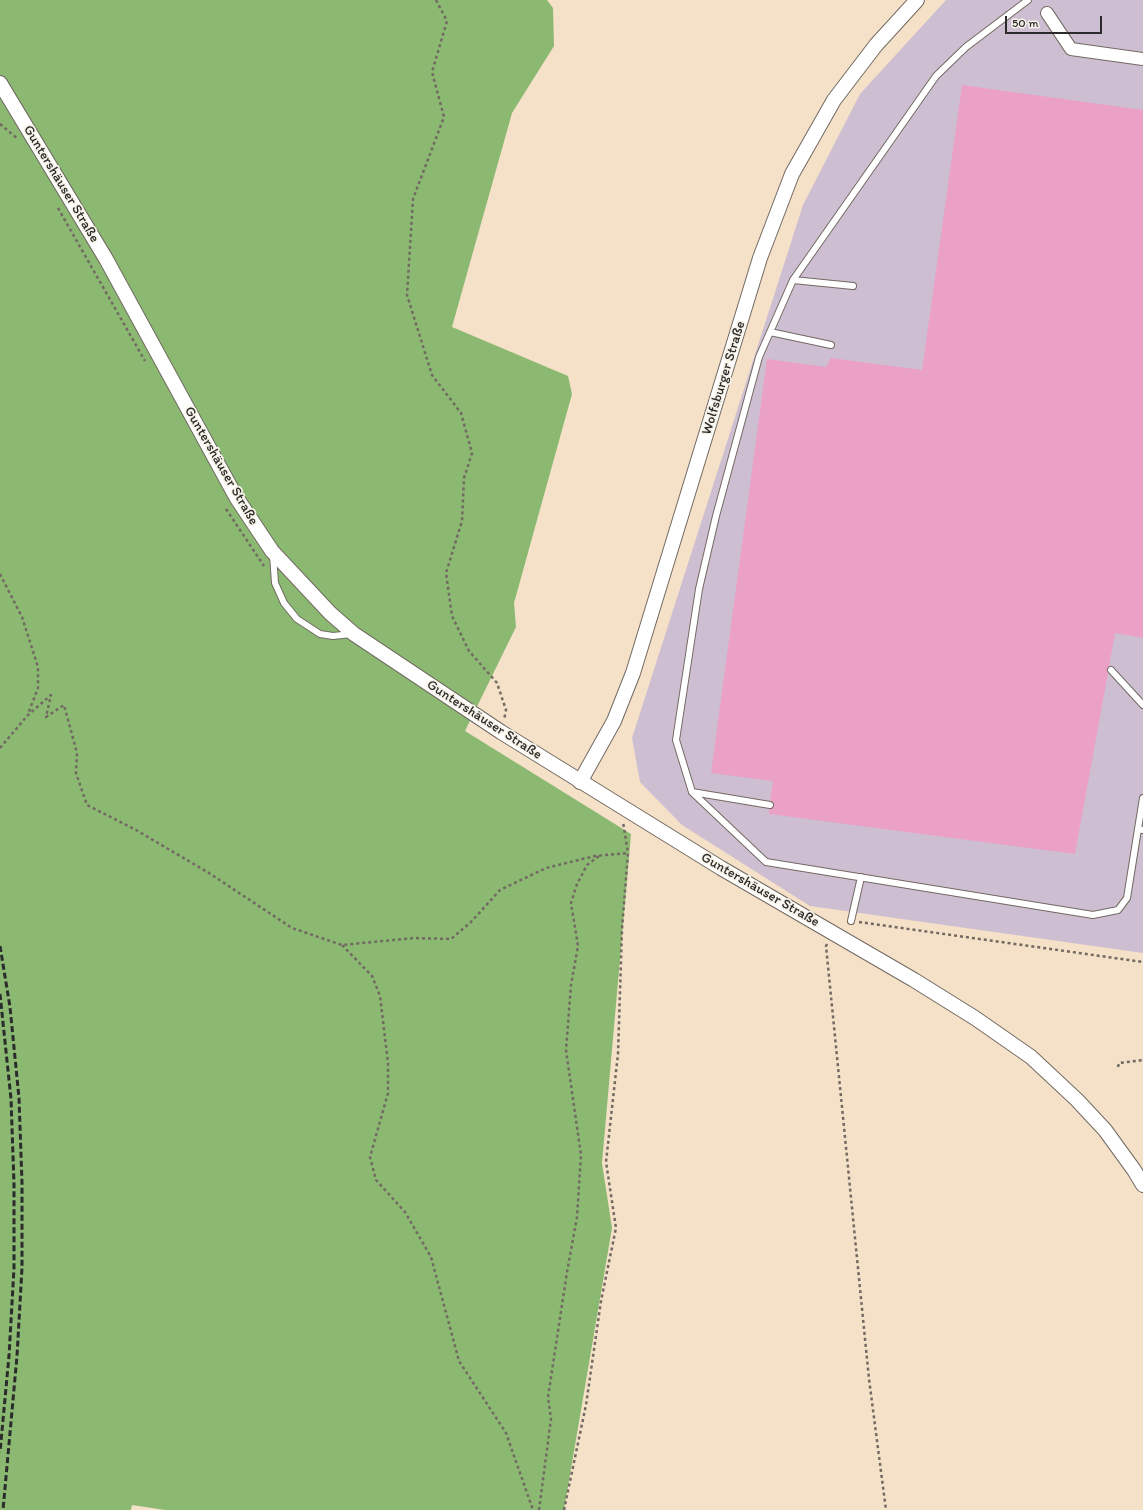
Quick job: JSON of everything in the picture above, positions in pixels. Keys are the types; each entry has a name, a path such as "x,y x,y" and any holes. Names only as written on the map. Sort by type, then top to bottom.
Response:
{"street":[{"name":"Wolfsburger Straße","path":"580,782 614,720 633,673 758,265 792,174 834,100 876,46 917,0"},
{"path":"1047,14 1071,49 1143,59"},
{"name":"Guntershäuser Straße","path":"0,83 106,259 236,497 272,551 330,613 354,634 501,732 721,868 833,932 968,1014 1031,1057 1077,1100 1105,1130 1143,1185"}],"lane":[{"path":"1028,0 966,47 936,76 793,280 770,332 755,372 716,516 699,589 676,740 692,792 766,862 1093,915 1107,914 1118,910 1128,898 1140,829 1143,798"},
{"path":"793,280 853,286"},
{"path":"770,332 831,345"},
{"path":"272,551 275,584 284,603 297,619 308,628 320,634 333,636 354,634"},
{"path":"1111,670 1143,705"},
{"path":"692,792 770,805"},
{"path":"851,921 861,877"}],"path":[{"path":"436,0 447,21 432,72 444,117 413,199 407,294 432,375 461,413 472,453 464,478 462,521 446,573 452,616 469,651 497,683 506,710 501,732"},
{"path":"0,124 20,140"},
{"path":"55,203 146,363"},
{"path":"226,508 275,584"},
{"path":"0,574 22,617 38,667 38,688 28,715"},
{"path":"0,748 28,715 51,695 46,717 64,705 77,753 76,773 87,804 136,830 209,874 292,928 342,944 414,938 451,939 471,922 500,890 546,868 600,855 628,853"},
{"path":"564,1510 586,1405 601,1301 616,1228 606,1162 618,1054 622,929 628,853 622,823"},
{"path":"539,1510 551,1419 548,1397 577,1216 582,1155 566,1050 571,985 578,946 571,903 576,884 587,865 600,855"},
{"path":"851,921 1143,962"},
{"path":"833,932 826,946 868,1372 886,1510"},
{"path":"342,944 372,976 380,996 388,1063 388,1093 370,1157 376,1180 405,1212 431,1257 459,1361 506,1432 533,1510"},
{"path":"1118,1067 1119,1063 1143,1060"}],"shaded area":[{"path":"946,0 1143,0 1143,953 810,906 682,825 640,782 632,738 803,205 860,94"}],"green space":[{"path":"0,0 547,0 553,8 554,46 512,113 452,327 568,376 572,394 514,603 516,627 465,731 631,834 602,1163 612,1228 564,1510 165,1510 132,1505 131,1510 0,1510"}],"building":[{"path":"962,85 1143,110 1143,638 1115,633 1109,666 1107,669 1108,673 1075,854 769,814 769,809 773,808 774,805 770,800 773,781 711,773 767,359 826,367 831,358 922,370"}],"railway":[{"path":"0,946 10,1007 19,1098 22,1183 22,1268 17,1356 3,1510"},
{"path":"0,994 11,1099 14,1184 14,1268 9,1356 0,1452"}]}
